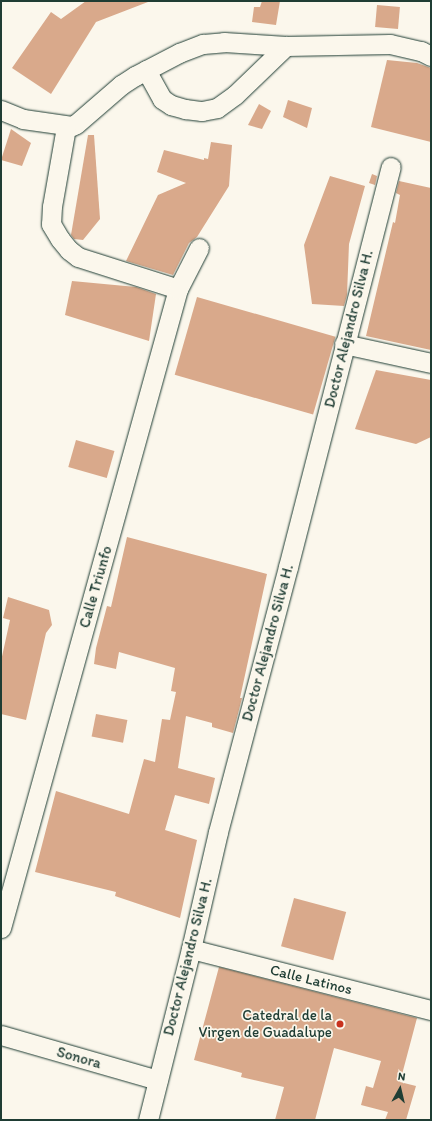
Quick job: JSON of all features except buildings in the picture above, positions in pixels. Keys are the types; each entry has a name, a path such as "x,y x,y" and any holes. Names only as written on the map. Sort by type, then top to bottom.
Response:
{"street":[{"path":"1,110 23,119 66,127 76,124 121,85 179,53 203,44 224,42 286,46 350,43 390,44 420,51 431,56"},
{"path":"146,70 162,99 171,105 202,111 217,108 235,95 286,46"},
{"path":"66,127 52,206 51,224 69,250 78,257 178,289"},
{"name":"Doctor Alejandro Silva H.","path":"148,1120 191,949 218,832 391,167"},
{"name":"Calle Triunfo","path":"1,928 178,289 199,248"},
{"path":"344,344 431,363"},
{"name":"Calle Latinos","path":"191,949 431,1010"},
{"name":"Sonora","path":"1,1035 158,1080"}],"place":[{"name":"Catedral de la Virgen de Guadalupe","path":"340,1024"}]}
